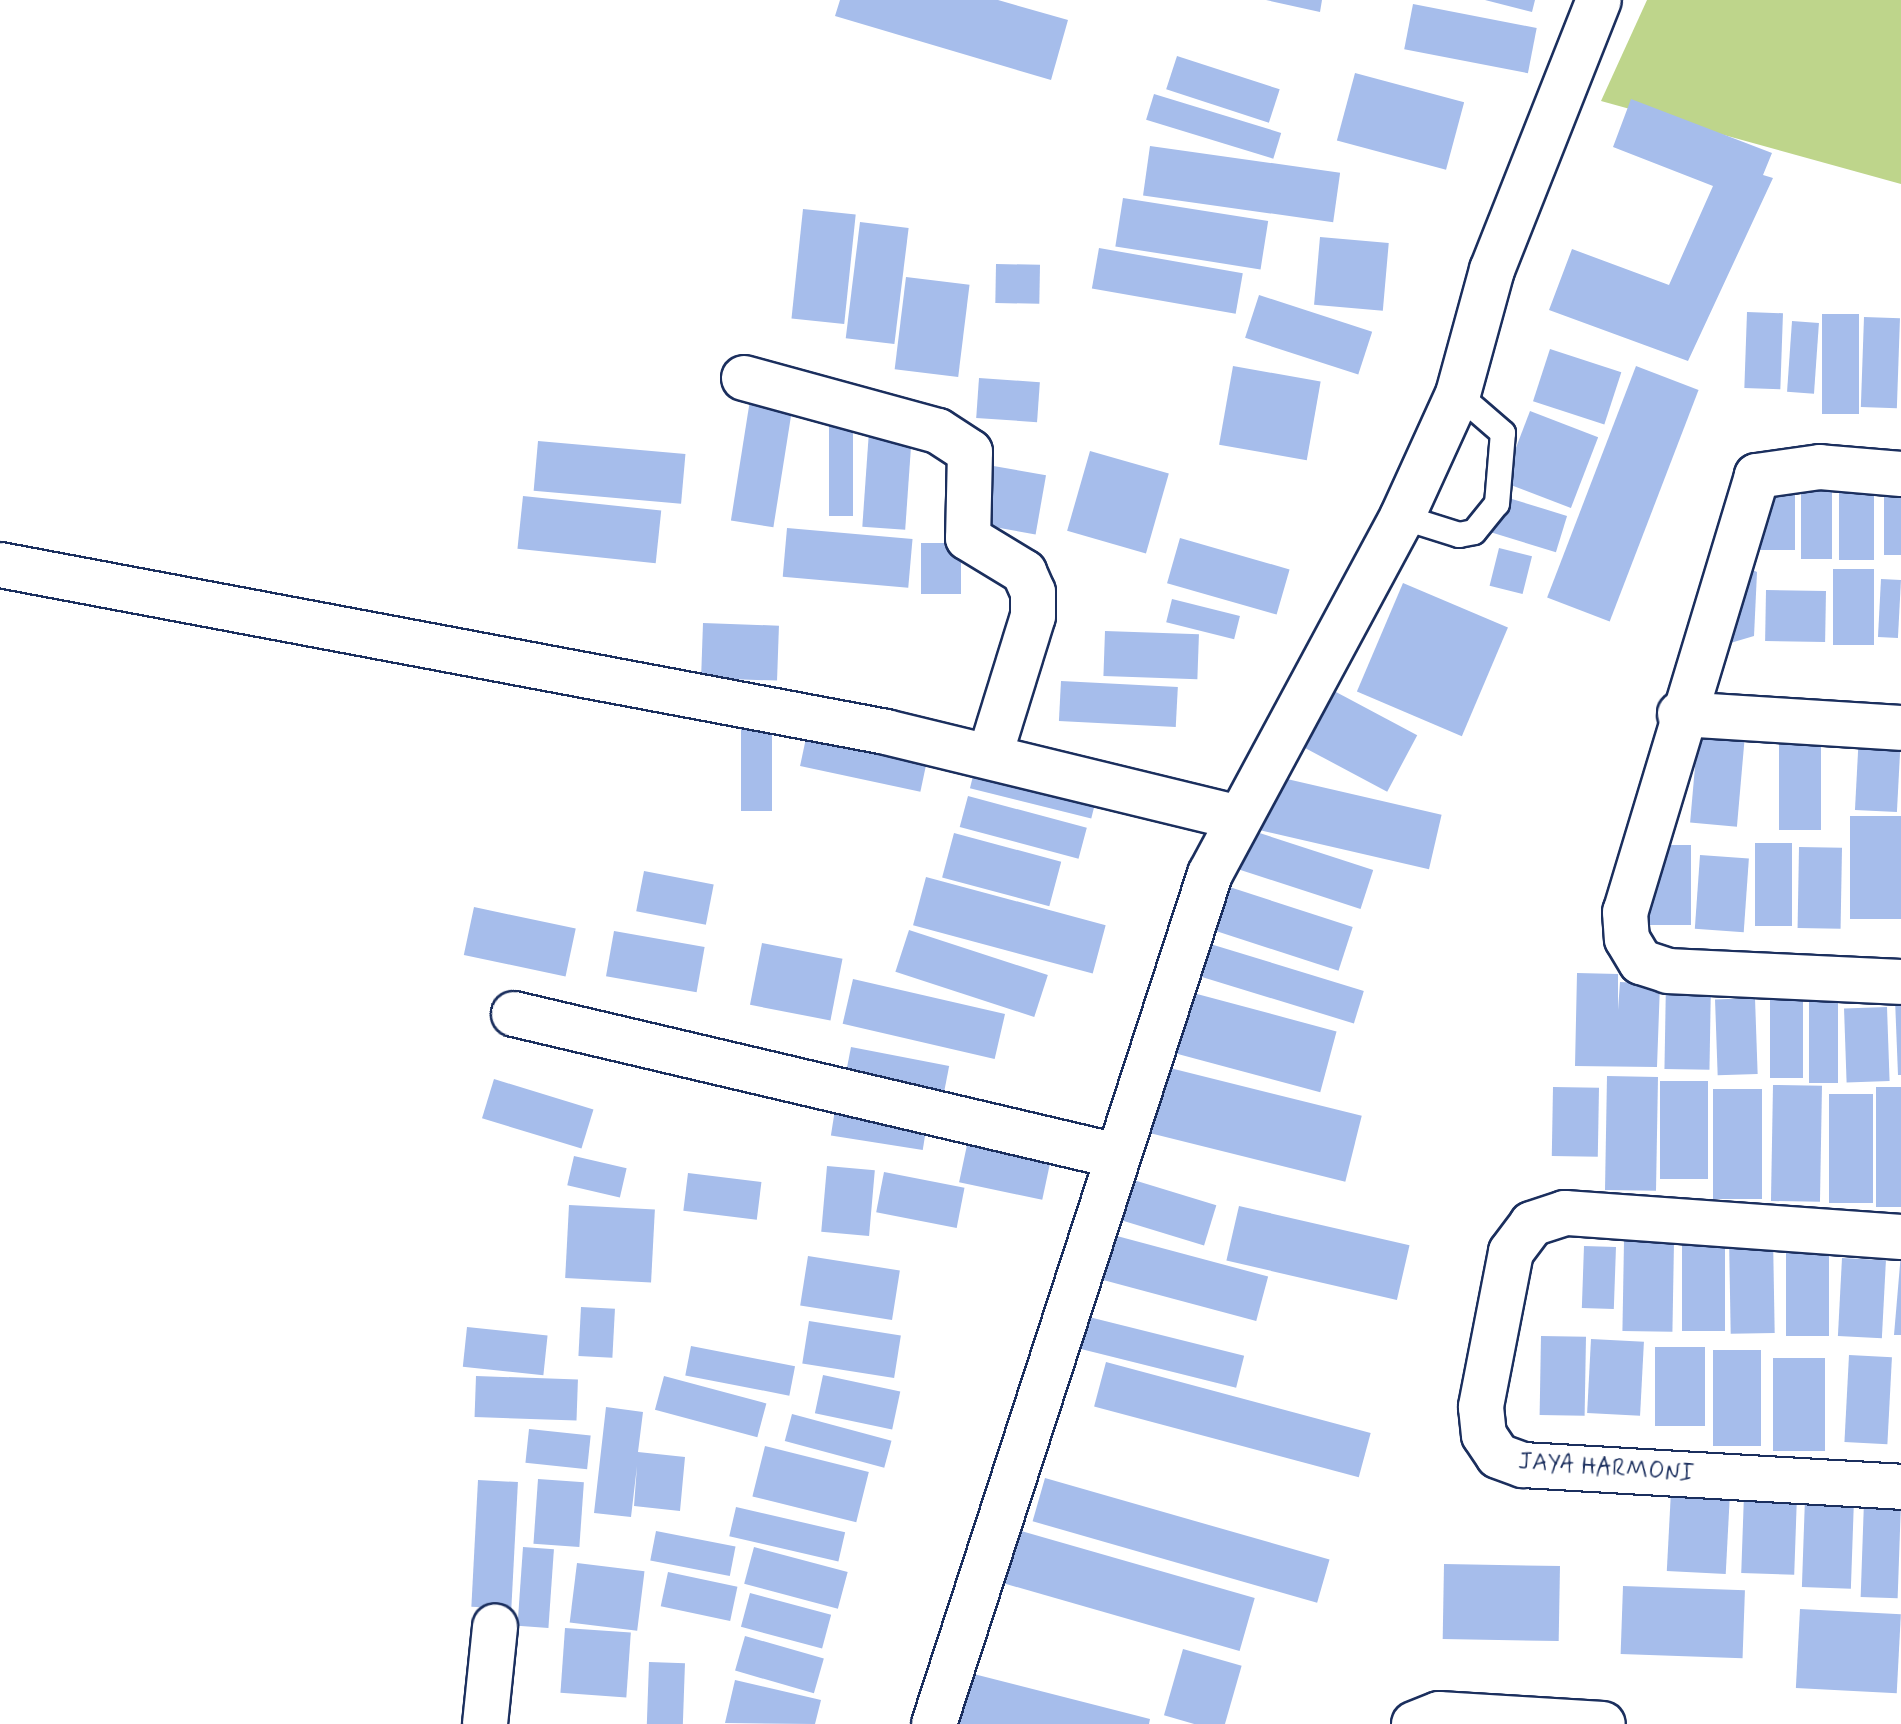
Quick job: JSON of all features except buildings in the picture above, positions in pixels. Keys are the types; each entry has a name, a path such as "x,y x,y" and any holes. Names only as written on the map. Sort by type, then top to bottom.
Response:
{"street":[{"path":"934,1724 1117,1156 1234,817 1402,517 1458,394 1492,270 1599,0"},
{"path":"744,378 938,431 970,452 962,521 968,538 1024,572 1033,592 1033,616 990,755"},
{"path":"1901,474 1820,467 1757,476 1680,714 1625,912 1627,939 1641,962 1668,971 1901,982"},
{"path":"0,565 990,755 1234,817"},
{"path":"1680,714 1901,728"},
{"path":"514,1014 1117,1156"},
{"name":"JAYA HARMONI","path":"1901,1237 1565,1213 1532,1224 1511,1252 1499,1294 1481,1407 1484,1435 1498,1456 1523,1465 1901,1487"},
{"path":"485,1724 495,1627"},
{"path":"1414,1724 1439,1714 1603,1724"}],"lane":[{"path":"1402,517 1459,535 1481,526 1497,504 1503,433 1458,394"}],"green space":[{"path":"1647,0 1901,0 1901,184 1601,101"}]}
